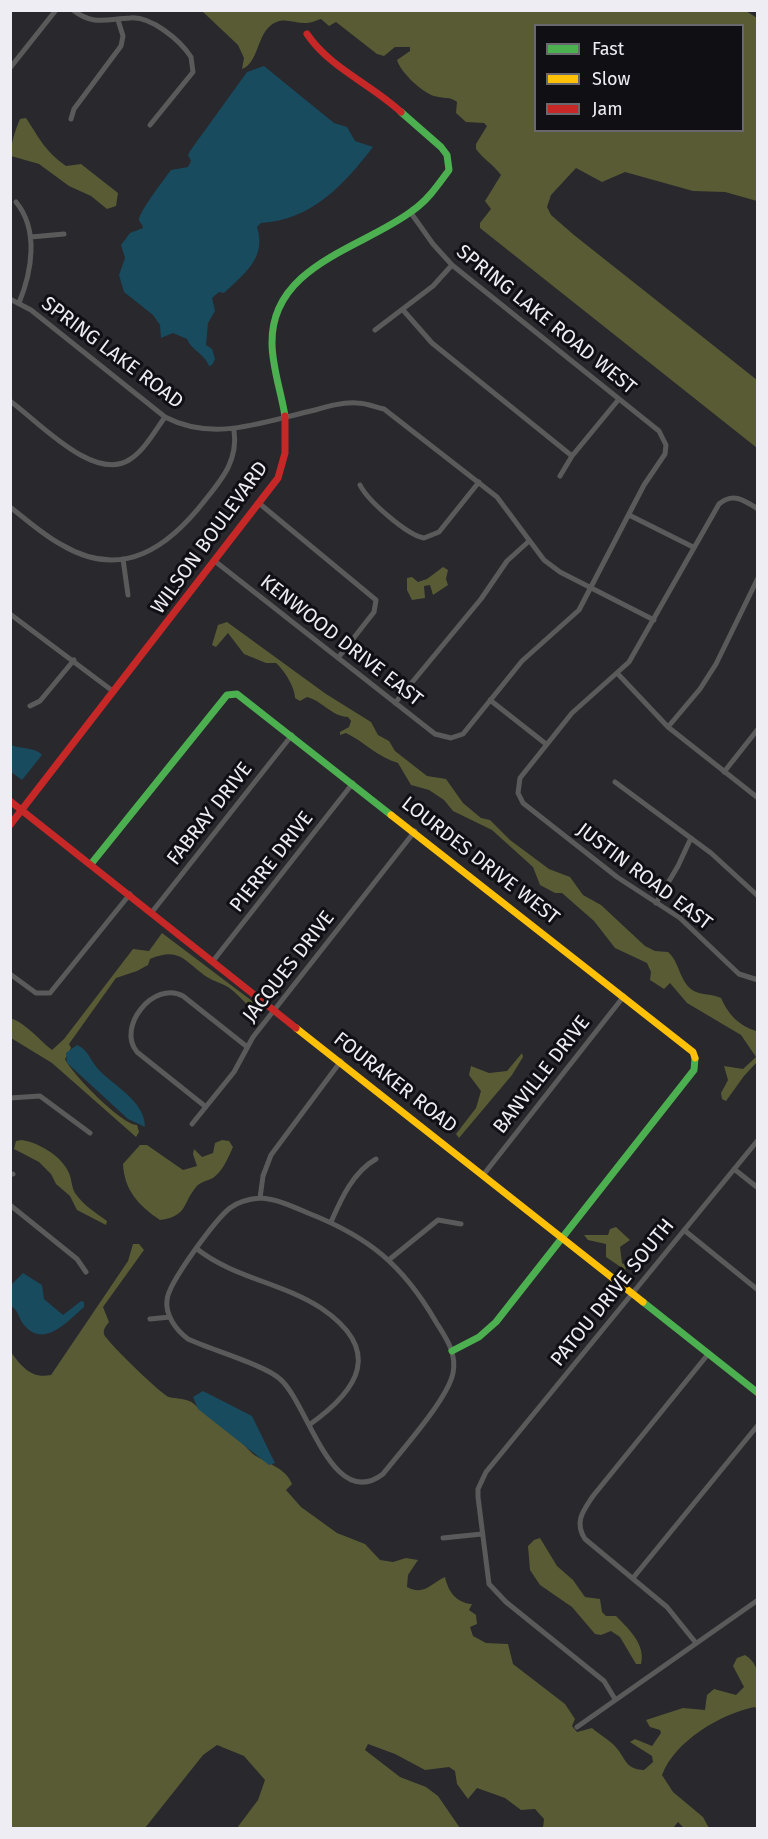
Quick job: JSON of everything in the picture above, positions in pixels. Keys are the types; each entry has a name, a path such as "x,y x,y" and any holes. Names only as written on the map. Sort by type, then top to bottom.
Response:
{"street":[{"path":"10,68 56,10"},
{"path":"73,10 95,22 132,17 149,22 188,52 193,61 193,72 150,125"},
{"path":"71,119 74,109 121,46 123,36 118,20"},
{"name":"WILSON BOULEVARD","path":"10,825 216,562 278,478 289,440 288,416 270,341 274,319 282,301 298,280 315,266 388,229 411,213 445,177 449,163 441,147 383,96 344,70 312,44 307,34"},
{"path":"16,202 24,212 31,237 28,272 19,303"},
{"name":"SPRING LAKE ROAD WEST","path":"411,213 433,244 452,265 659,431 666,445 662,460 644,485 629,515"},
{"path":"31,237 64,234"},
{"path":"375,330 434,286 452,265"},
{"name":"SPRING LAKE ROAD","path":"10,299 19,303 165,417 184,425 206,430 234,430 345,403 366,404 384,409 503,503 528,542 544,560 560,572 654,620"},
{"path":"403,310 432,343 572,456"},
{"path":"560,476 572,456 619,399"},
{"path":"10,401 86,459 102,465 125,462 133,457 165,417"},
{"path":"10,507 64,547 96,558 123,559 163,544 187,524 226,473 235,445 234,430"},
{"path":"360,485 369,499 403,527 418,537 424,538 439,532 479,482"},
{"path":"693,547 629,515 572,619 522,661 490,700 546,744 583,702 618,674 637,650 719,504 730,498 742,498 758,509"},
{"path":"260,504 373,595 377,603 374,612 338,658"},
{"path":"395,703 481,599 507,561 528,542"},
{"path":"123,559 128,595"},
{"name":"KENWOOD DRIVE EAST","path":"216,562 438,736 450,738 463,734 490,700"},
{"path":"668,727 700,689 716,664 758,578"},
{"path":"10,614 114,692"},
{"path":"30,706 40,701 74,660"},
{"path":"618,674 668,727 758,798"},
{"name":"LOURDES DRIVE WEST","path":"91,864 220,702 230,694 243,696 624,996 691,1049 696,1066 563,1237"},
{"path":"723,772 758,729"},
{"name":"FABRAY DRIVE","path":"152,912 292,735"},
{"name":"JUSTIN ROAD EAST","path":"546,744 520,778 518,793 523,803 585,854 680,918 739,974 757,981"},
{"path":"615,782 691,838 731,870 758,896"},
{"name":"PIERRE DRIVE","path":"213,961 354,783"},
{"name":"FOURAKER ROAD","path":"10,801 758,1393"},
{"name":"JACQUES DRIVE","path":"192,1124 234,1072 246,1046 274,1009 415,831"},
{"path":"656,903 678,866 691,838"},
{"path":"10,974 36,993 46,994 55,989 130,894"},
{"path":"206,1107 137,1052 131,1043 132,1024 153,998 162,992 171,991 183,996 246,1046"},
{"name":"BANVILLE DRIVE","path":"484,1174 624,996"},
{"path":"260,1198 263,1176 271,1155 340,1061"},
{"path":"10,1098 40,1096 90,1133"},
{"name":"PATOU DRIVE SOUTH","path":"615,1699 604,1682 494,1591 486,1575 478,1489 491,1466 758,1140"},
{"path":"331,1222 348,1189 366,1165 376,1160"},
{"path":"734,1169 758,1188"},
{"path":"260,1198 278,1201 331,1222 360,1238 390,1259 414,1286 452,1351 453,1374 446,1391 383,1474 371,1481 352,1482 335,1468 277,1376 188,1339 174,1326 170,1317 166,1301 169,1289 197,1250 232,1207 260,1198"},
{"path":"10,1205 78,1259 86,1272"},
{"path":"390,1259 434,1222 444,1220 461,1224"},
{"path":"684,1230 758,1290"},
{"path":"452,1351 479,1337 496,1322 563,1237"},
{"path":"197,1250 227,1269 322,1309 339,1324 357,1347 360,1358 357,1375 329,1410 309,1425"},
{"path":"150,1318 170,1317"},
{"path":"696,1643 667,1608 585,1539 580,1527 581,1514 593,1496 708,1353"},
{"path":"633,1578 758,1425"},
{"path":"443,1538 482,1534"},
{"path":"577,1727 758,1600"}],"green space":[{"path":"202,11 746,11 757,18 757,201 725,192 693,191 625,172 602,182 576,168 551,195 547,207 551,215 574,235 757,380 757,448 480,228 480,223 491,209 485,201 501,175 476,149 476,144 487,126 484,123 466,122 456,113 457,102 429,94 407,76 397,60 410,51 410,47 395,47 384,56 377,54 336,22 329,26 321,19 307,23 279,21 270,26 251,61 242,69 244,58 238,45"},
{"path":"26,118 52,155 66,166 81,164 118,193 116,206 107,209 91,196 69,186 39,164 11,156 12,142 18,123 20,119"},
{"path":"443,567 448,570 446,579 448,585 433,595 430,585 424,586 425,598 412,600 407,590 407,578 412,577 418,582 427,579"},
{"path":"227,622 326,694 371,722 378,735 389,741 395,751 427,776 446,779 463,803 481,818 490,820 510,840 549,869 570,877 583,895 601,905 645,946 655,951 668,952 675,961 685,983 694,991 721,998 739,1023 756,1031 757,1027 757,1062 726,1101 722,1099 721,1093 728,1080 724,1066 743,1069 756,1057 741,1035 687,1003 670,983 664,989 650,980 651,972 647,963 615,948 594,921 562,893 555,893 540,885 533,867 492,830 453,811 444,800 429,790 411,785 398,763 346,733 340,735 340,732 349,727 351,721 348,717 337,714 307,697 300,701 295,698 288,679 276,663 266,663 244,654 228,633 216,647 212,645 218,625"},
{"path":"162,933 260,1007 259,1012 255,1012 228,987 207,977 187,961 175,955 160,955 150,959 148,965 137,971 116,978 69,1044 71,1048 65,1059 77,1076 98,1098 120,1117 137,1125 139,1132 136,1137 52,1063 11,1038 10,1018 27,1027 52,1050 64,1039 133,949 149,951"},
{"path":"522,1053 523,1057 512,1075 459,1138 456,1134 476,1108 481,1091 469,1075 471,1066 489,1073 507,1071"},
{"path":"22,1140 42,1147 60,1160 69,1174 78,1198 107,1221 106,1225 77,1210 70,1196 56,1184 51,1174 39,1162 14,1149 16,1141"},
{"path":"222,1140 229,1141 233,1147 227,1160 217,1175 198,1185 175,1216 160,1220 139,1203 126,1182 123,1164 140,1145 147,1145 183,1170 197,1166 193,1154 194,1149 202,1157 213,1153 215,1143"},
{"path":"616,1227 630,1240 620,1247 622,1263 627,1266 625,1270 606,1257 606,1244 588,1240 584,1235 608,1235 610,1229"},
{"path":"133,1244 139,1244 144,1250 103,1307 109,1322 104,1329 104,1334 114,1346 164,1394 191,1402 253,1454 285,1474 292,1484 286,1490 301,1507 337,1533 365,1544 380,1560 393,1562 406,1558 418,1560 408,1575 407,1587 423,1590 445,1577 448,1587 457,1599 472,1604 469,1610 476,1615 477,1624 470,1627 473,1636 486,1643 508,1644 513,1664 565,1704 575,1719 572,1726 577,1732 592,1728 619,1751 629,1765 644,1770 653,1762 652,1756 630,1742 635,1739 652,1746 661,1733 660,1730 650,1727 646,1720 683,1708 705,1710 707,1695 714,1689 736,1695 744,1687 733,1666 737,1658 745,1655 751,1660 755,1665 758,1679 757,1710 755,1707 741,1711 700,1731 677,1751 662,1775 673,1792 703,1817 709,1828 684,1828 678,1822 673,1828 543,1828 544,1819 535,1809 521,1810 505,1798 477,1788 468,1799 457,1784 455,1771 449,1767 425,1770 395,1754 368,1744 365,1750 400,1777 426,1787 438,1796 460,1828 237,1828 258,1800 265,1780 244,1756 217,1745 203,1755 145,1828 11,1828 10,1351 23,1367 32,1373 51,1375 128,1261"},
{"path":"540,1538 557,1566 573,1580 585,1597 600,1599 602,1612 606,1616 616,1616 631,1632 641,1650 641,1664 636,1664 620,1637 611,1631 601,1635 595,1634 572,1607 540,1585 530,1570 528,1546"}],"water":[{"path":"264,66 334,123 347,127 355,141 373,147 338,187 310,208 279,220 261,223 257,227 259,248 252,264 224,293 219,292 212,298 215,311 208,323 206,345 212,349 215,359 209,366 187,339 173,333 161,338 160,325 153,315 124,292 119,275 125,258 121,245 130,233 143,228 139,220 140,216 171,170 188,167 191,161 188,155 190,151 247,72"},
{"path":"11,745 36,751 42,755 22,780 11,772"},
{"path":"77,1045 87,1053 99,1070 128,1095 140,1109 145,1127 128,1119 67,1063 66,1053"},
{"path":"23,1273 42,1285 44,1299 63,1315 81,1301 84,1302 84,1307 63,1325 48,1334 32,1332 24,1325 16,1310 11,1306 11,1285"},
{"path":"203,1391 252,1416 275,1463 269,1465 198,1409 193,1397"}],"traffic: fast":[{"path":"285,416 272,343 276,316 287,295 303,277 323,262 418,207 449,170 447,155 441,147 401,112"},
{"path":"91,864 227,695 237,694 391,815"},
{"path":"452,1351 479,1337 496,1322 694,1070 695,1058"},
{"path":"643,1302 758,1393"}],"traffic: slow":[{"path":"391,815 693,1052 695,1058"},
{"path":"296,1028 643,1302"}],"traffic: jam":[{"path":"307,34 327,57 401,112"},
{"path":"10,825 278,478 285,453 285,416"},
{"path":"10,801 296,1028"}]}
